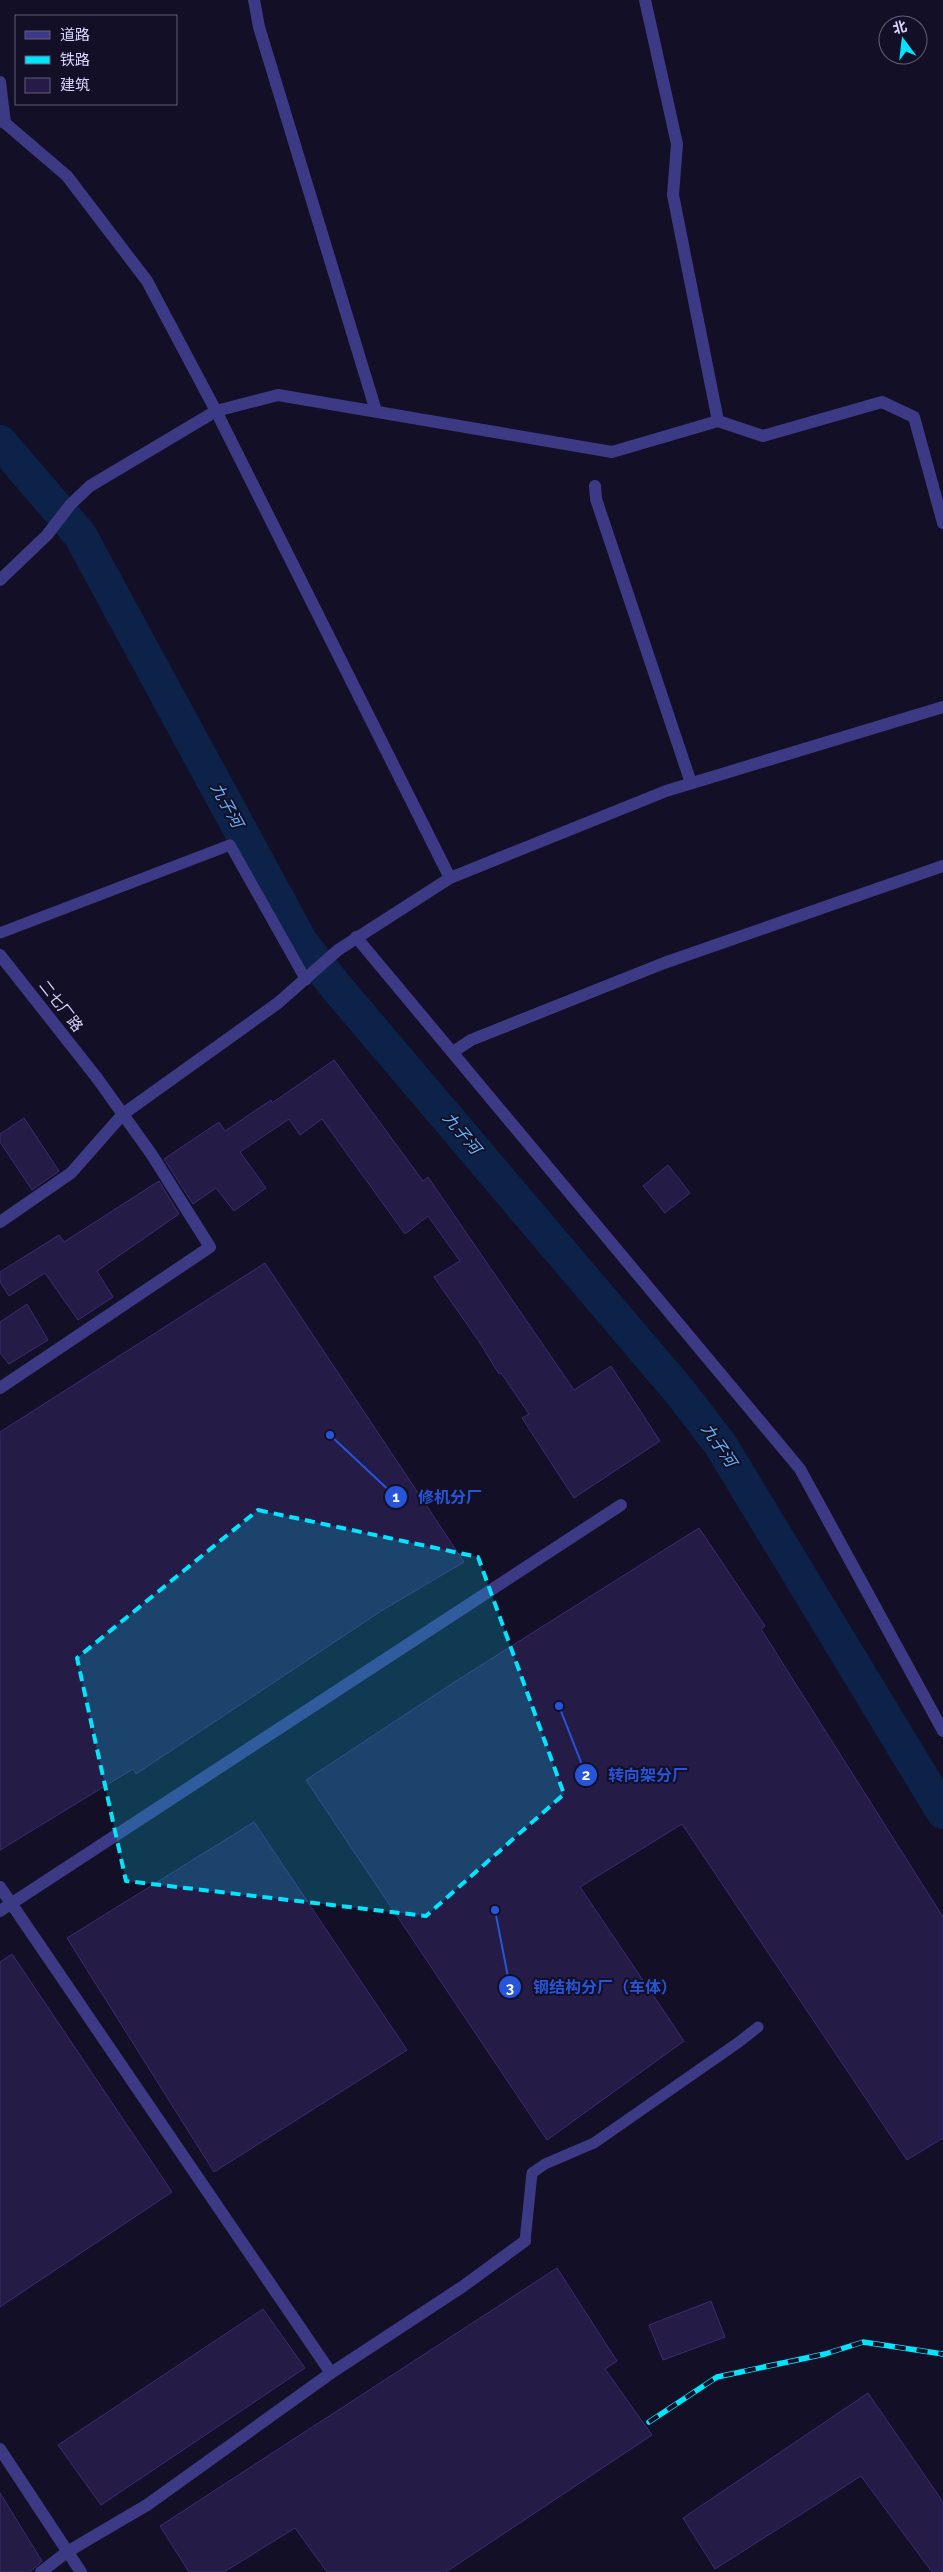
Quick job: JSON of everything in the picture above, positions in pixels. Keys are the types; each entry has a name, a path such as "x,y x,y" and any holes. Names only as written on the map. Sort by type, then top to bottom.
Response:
{"street":[{"path":"254,0 259,27 376,411"},
{"path":"645,0 677,144 673,195 718,421"},
{"path":"0,82 3,122 67,176 147,281 216,411 450,878"},
{"path":"0,580 47,535 71,504 90,486 216,411 278,394 612,452 718,421 763,436 882,402 914,417 943,523"},
{"path":"595,486 596,499 691,783"},
{"path":"0,1222 72,1173 123,1114 306,980 338,950 356,937 450,878 666,791 943,707"},
{"path":"452,1052 471,1040 664,963 943,866"},
{"path":"356,937 800,1469 943,1731"},
{"name":"二七厂路","path":"0,956 97,1078 123,1114 152,1155 210,1247 0,1388"},
{"path":"5,1908 240,1752 621,1505"},
{"path":"0,1888 5,1908 331,2373"},
{"path":"41,2572 67,2552 148,2505 331,2373 462,2287 525,2241"},
{"path":"0,2449 81,2572"}],"lane":[{"path":"0,933 230,845 306,980"},
{"path":"525,2241 532,2173 545,2164 594,2143 740,2042 758,2027"}],"highlighted area":[{"path":"258,1510 478,1557 564,1794 426,1916 126,1881 77,1658"}],"building":[{"path":"334,1060 423,1181 428,1177 574,1390 611,1366 660,1441 574,1498 522,1418 529,1414 501,1373 499,1374 434,1277 460,1261 428,1216 405,1234 322,1119 300,1135 289,1119 240,1152 266,1188 234,1211 216,1188 193,1204 164,1159 219,1122 225,1131 271,1100 272,1103"},
{"path":"24,1118 59,1171 32,1190 0,1142 0,1134"},
{"path":"668,1165 690,1193 665,1213 643,1186"},
{"path":"159,1181 179,1214 97,1271 113,1297 78,1320 45,1273 9,1296 0,1282 0,1272 59,1235 64,1242"},
{"path":"265,1263 464,1562 381,1611 136,1774 133,1769 0,1850 0,1432"},
{"path":"27,1304 48,1340 9,1364 0,1353 0,1322"},
{"path":"699,1528 765,1626 761,1629 943,1917 943,2138 907,2160 682,1824 580,1887 684,2041 547,2140 306,1780 456,1681"},
{"path":"254,1822 407,2050 214,2172 67,1938"},
{"path":"12,1954 172,2192 0,2307 0,1962"},
{"path":"557,2268 617,2361 605,2369 652,2435 446,2572 327,2572 295,2528 224,2572 189,2572 160,2526"},
{"path":"711,2301 725,2337 663,2360 649,2325"},
{"path":"263,2309 305,2368 101,2505 58,2445"},
{"path":"868,2393 943,2502 943,2572 932,2572 861,2476 715,2569 683,2518"},
{"path":"0,2493 42,2561 30,2572 0,2572"}],"waterway":[{"name":"九子河","path":"0,442 80,535 301,942 337,988 680,1392 720,1444 943,1812"}],"railway":[{"path":"649,2422 717,2377 825,2354 863,2342 943,2354"}],"place":[{"name":"修机分厂","path":"330,1435"},
{"name":"转向架分厂","path":"559,1706"},
{"name":"钢结构分厂（车体）","path":"495,1910"}]}
